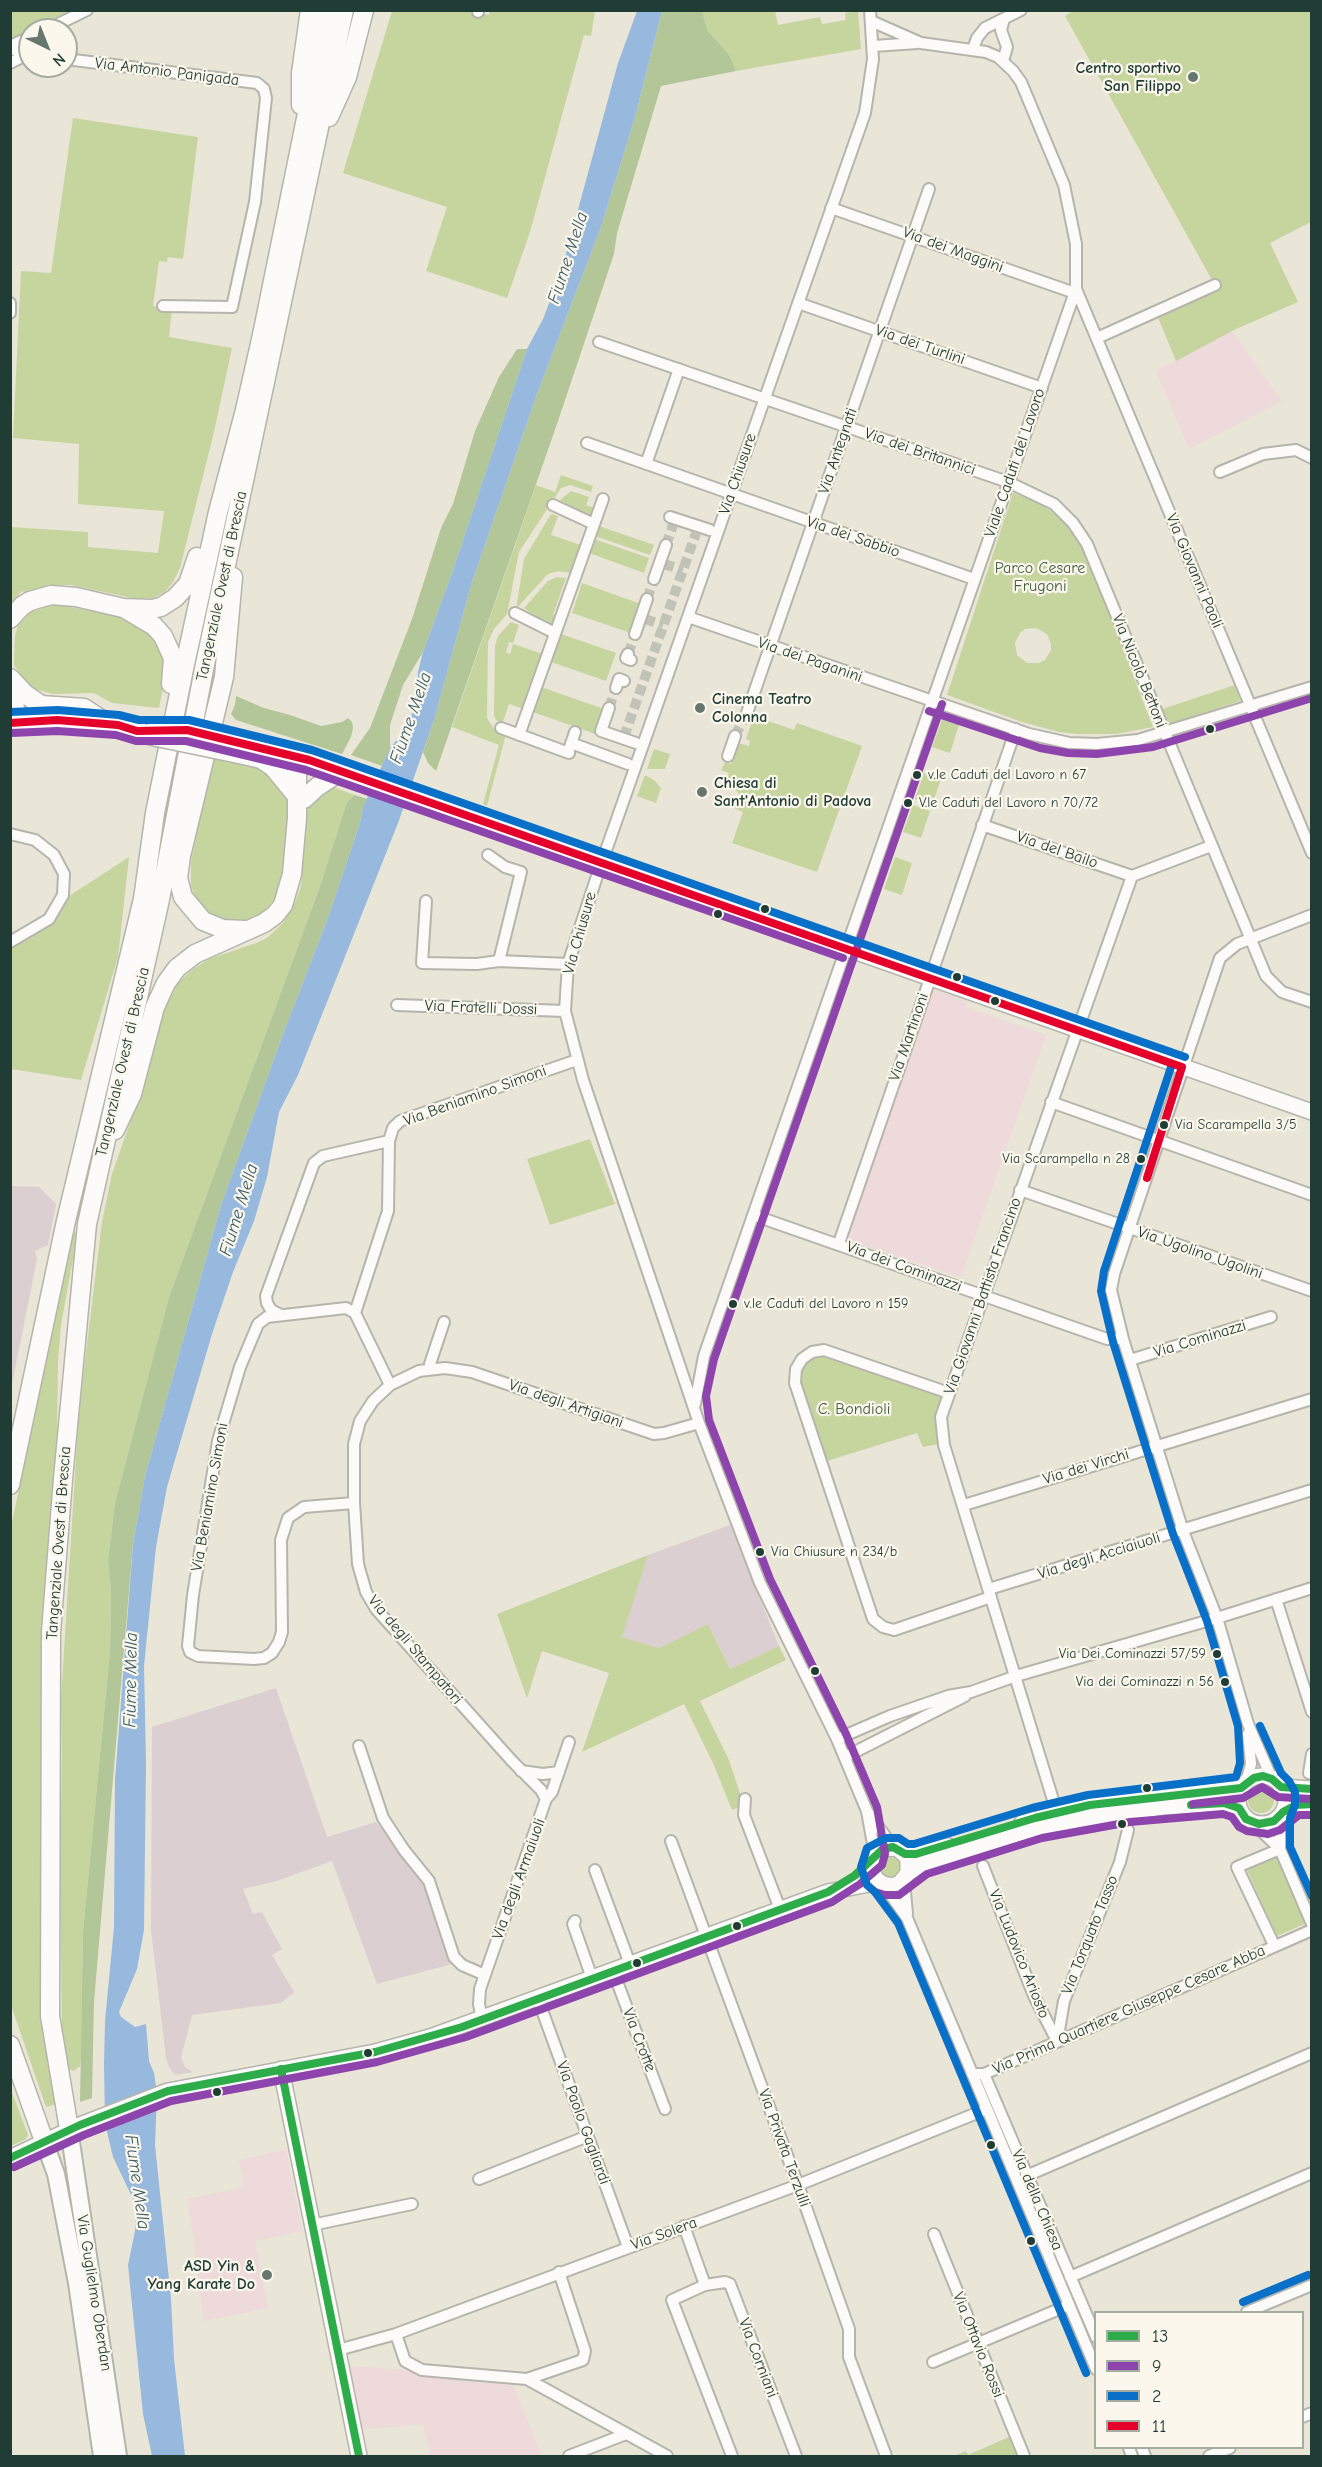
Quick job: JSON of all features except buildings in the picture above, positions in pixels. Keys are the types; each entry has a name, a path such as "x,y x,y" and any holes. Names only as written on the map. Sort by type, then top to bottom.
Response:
{"highway":[{"path":"307,149 301,73 310,10"},
{"name":"Tangenziale Ovest di Brescia","path":"69,2129 50,2016 51,1632 87,1224 159,904 204,669 235,526 307,149 328,10"},
{"name":"Tangenziale Ovest di Brescia","path":"10,1485 66,1221 143,899 155,813 218,512 245,410 307,149 344,10"},
{"path":"307,149 347,77 364,10"},
{"path":"10,619 30,601 51,595 76,597 123,608 152,609 161,607 175,598 188,584 225,459 245,410"},
{"path":"235,526 231,611 224,677 181,856 178,878 183,897 203,921 223,929 250,929"},
{"path":"123,608 154,626 163,636 173,658 173,671 139,858 143,899"},
{"path":"10,679 14,723"},
{"path":"10,679 25,694 41,705 84,708 108,724"},
{"path":"137,731 152,736 242,749 273,767 300,797"},
{"path":"99,1167 132,1094 154,1007 166,983 177,968 195,954 275,915 284,904 292,874 303,759"},
{"path":"300,797 343,772"},
{"path":"10,2045 44,2141"}],"main road":[{"name":"Via Guglielmo Oberdan","path":"69,2129 118,2457"},
{"name":"Via Guglielmo Oberdan","path":"44,2141 56,2174 77,2283 102,2457"}],"street":[{"path":"71,18 87,10"},
{"path":"973,49 977,38 985,28 1021,10"},
{"name":"Viale Caduti del Lavoro","path":"870,16 921,43"},
{"name":"Via Chiusure","path":"870,16 873,73 868,100 601,864 568,964 565,1011 577,1060 699,1423 759,1583 837,1739 867,1811 899,1850"},
{"path":"1003,61 1006,50 1001,30 1004,19"},
{"name":"Viale Caduti del Lavoro","path":"695,1409 704,1356 1076,291 1076,244 1064,185 1021,82 1003,61 992,54 973,49 921,43 873,46"},
{"name":"Via Antonio Panigada","path":"78,61 257,83 264,89 266,98 255,202 232,307 163,306"},
{"name":"Via Antegnati","path":"747,713 929,189"},
{"name":"Via dei Maggini","path":"831,208 1076,291"},
{"path":"1097,338 1215,285"},
{"name":"Via Giovanni Paoli","path":"1076,291 1311,853"},
{"path":"10,303 10,313"},
{"name":"Via dei Turlini","path":"798,303 1042,388"},
{"name":"Via dei Britannici","path":"599,342 1008,482"},
{"path":"646,464 679,369"},
{"name":"Via dei Sabbio","path":"587,443 974,579"},
{"path":"1220,472 1263,454 1296,450 1311,458"},
{"name":"Via Nicolò Bettoni","path":"1008,482 1053,504 1073,523 1087,544 1266,976 1282,992 1311,1002"},
{"path":"519,735 603,499"},
{"path":"553,505 594,524"},
{"path":"673,520 697,530 710,530"},
{"path":"654,579 662,563 666,545"},
{"path":"635,634 643,618 647,599"},
{"path":"515,613 555,633"},
{"name":"Via dei Paganini","path":"688,617 1056,741 1097,744 1138,740 1311,687"},
{"path":"609,708 601,731 636,743"},
{"path":"14,723 57,720 108,724 137,731"},
{"path":"501,728 569,750 628,764"},
{"name":"Via Martinoni","path":"839,1244 1016,729"},
{"path":"569,750 575,732"},
{"path":"728,756 735,736"},
{"path":"242,749 303,759 343,772 1311,1112"},
{"name":"Via del Bailo","path":"982,825 1132,876"},
{"path":"10,834 35,840 54,855 64,874 63,895 49,919 10,942"},
{"path":"1132,876 1211,846"},
{"path":"488,855 504,867 521,872 499,961"},
{"name":"Via Giovanni Battista Francino","path":"1054,1803 944,1445 941,1417 1132,876"},
{"path":"426,901 422,963 477,964 499,961 568,964"},
{"path":"1280,1849 1281,1814 1285,1795 1248,1724 1217,1618 1183,1531 1123,1339 1111,1290 1129,1228 1220,958 1237,944 1311,915"},
{"name":"Via Fratelli Dossi","path":"397,1005 565,1011"},
{"name":"Via Beniamino Simoni","path":"282,1316 267,1304 266,1296 314,1163 323,1156 389,1141 393,1128 400,1121 577,1060"},
{"path":"1051,1102 1311,1195"},
{"path":"355,1313 388,1211 389,1141"},
{"name":"Via Ugolino Ugolini","path":"1020,1190 1311,1292"},
{"name":"Via dei Cominazzi","path":"753,1215 1107,1339 1123,1339"},
{"path":"282,1316 346,1308 355,1313 390,1384"},
{"name":"Via Beniamino Simoni","path":"282,1316 267,1317 258,1324 240,1367 218,1441 193,1595 190,1652 198,1656 254,1659 264,1658 272,1653 282,1632 281,1540 288,1518 304,1507 354,1503"},
{"name":"Via Cominazzi","path":"1130,1360 1271,1317"},
{"path":"431,1369 430,1364 444,1323"},
{"name":"Via degli Acciaiuoli","path":"949,1394 824,1350 812,1352 802,1359 796,1369 795,1383 873,1619 883,1627 894,1630 990,1593 1311,1490"},
{"name":"Viale Caduti del Lavoro","path":"686,1380 696,1370 704,1356"},
{"name":"Via degli Artigiani","path":"390,1384 431,1369 452,1368 472,1372 654,1434 699,1423"},
{"name":"Via degli Stampatori","path":"390,1384 368,1407 358,1429 354,1453 354,1503 359,1570 363,1587 372,1603 546,1799"},
{"name":"Via dei Virchi","path":"964,1505 1311,1399"},
{"path":"837,1739 905,1710 948,1696 971,1692 1311,1588"},
{"path":"1276,1599 1311,1712"},
{"path":"845,1756 971,1692"},
{"path":"1248,1724 1251,1764 1238,1798 1239,1808 1246,1819 1280,1849 1311,1924"},
{"name":"Via degli Armaiuoli","path":"482,2019 479,1999 485,1975 546,1799 552,1792 569,1742"},
{"path":"359,1746 383,1818 404,1850 429,1881 454,1957 462,1965 485,1975"},
{"path":"1310,1774 1311,1754"},
{"path":"521,1771 543,1774 559,1772"},
{"path":"828,1892 854,1876 883,1849 916,1854 1035,1818 1090,1805 1244,1785 1254,1778 1311,1789"},
{"path":"745,1799 744,1815 780,1909"},
{"path":"10,2158 87,2121 168,2091 406,2044 538,1999 828,1892 881,1883 892,1886 923,1864 1040,1828 1162,1808 1224,1803 1239,1808"},
{"path":"1252,1822 1267,1824 1296,1805 1311,1804"},
{"name":"Via Chiusure","path":"867,1811 874,1857"},
{"name":"Via Torquato Tasso","path":"1057,2042 1064,2001 1120,1862 1128,1830"},
{"name":"Via Privata Terzulli","path":"671,1841 849,2329 849,2357 886,2457"},
{"name":"Via Prima Quartiere Giuseppe Cesare Abba","path":"1274,1945 1237,1867 1280,1849"},
{"path":"899,1850 909,1863 906,1876"},
{"path":"874,1857 872,1871 881,1883"},
{"name":"Via Ludovico Ariosto","path":"983,1866 1034,1996 1057,2042"},
{"path":"595,1870 630,1964"},
{"name":"Via della Chiesa","path":"906,1876 907,1918"},
{"name":"Via della Chiesa","path":"881,1883 907,1918 1094,2367"},
{"path":"572,1923 592,1978"},
{"name":"Via Prima Quartiere Giuseppe Cesare Abba","path":"984,2074 1311,1930"},
{"name":"Via Crotte","path":"613,1971 665,2109"},
{"name":"Via Paolo Gagliardi","path":"538,1999 628,2247"},
{"path":"1026,2176 1311,2053"},
{"path":"281,2069 359,2457"},
{"path":"972,2074 984,2074"},
{"name":"Via della Chiesa","path":"984,2074 1094,2335"},
{"name":"Via Solera","path":"338,2350 396,2334 798,2185 987,2109"},
{"path":"479,2179 588,2136"},
{"path":"1070,2277 1311,2173"},
{"path":"312,2225 412,2204"},
{"path":"684,2226 705,2285 672,2300 732,2457"},
{"name":"Via Ottavio Rossi","path":"934,2234 976,2343 1024,2457"},
{"path":"396,2334 405,2361 422,2370 528,2379 583,2360 585,2351 559,2272"},
{"name":"Via Corniani","path":"705,2285 725,2282 730,2284 796,2457"},
{"path":"1252,2311 1311,2285"},
{"path":"933,2362 1069,2305"},
{"path":"528,2379 667,2457"},
{"path":"569,2457 626,2434"},
{"path":"1209,2457 1228,2449"}],"shaded area":[{"path":"1232,331 1282,401 1189,449 1156,371"},
{"path":"933,989 966,1001 965,1007 1046,1035 961,1277 847,1240"},
{"path":"11,1186 39,1187 56,1204 48,1245 35,1251 37,1259 11,1389"},
{"path":"730,1525 779,1646 730,1669 708,1624 659,1648 621,1637 648,1555"},
{"path":"276,1688 327,1837 376,1822 427,1883 452,1964 377,1984 332,1861 277,1881 243,1889 253,1914 262,1912 282,1949 272,1955 294,1992 281,2003 192,2015 181,2058 185,2067 193,2072 175,2075 166,2058 151,1930 152,1727"},
{"path":"286,2150 302,2231 255,2241 268,2308 204,2321 188,2199 244,2187 239,2160"},
{"path":"346,2366 397,2369 464,2381 513,2385 542,2456 431,2456 423,2424 359,2430"}],"green space":[{"path":"11,10 69,10 55,18 18,18 18,36 11,40"},
{"path":"490,10 595,11 591,36 584,35 530,232 507,298 426,271 447,207 343,173 392,11 472,11 489,15"},
{"path":"1075,10 1311,11 1311,222 1270,243 1298,302 1236,329 1176,361 1157,315 1217,289 1065,16"},
{"path":"662,11 703,11 708,31 730,56 736,71 661,86 617,233 614,254 436,771 428,763 423,752 471,585 537,394 601,227 635,117"},
{"path":"703,11 775,11 778,25 820,17 822,24 846,20 845,13 858,11 861,49 736,71 730,56 708,31"},
{"path":"73,118 198,137 183,259 168,257 167,262 159,261 153,306 172,309 169,337 232,348 214,432 180,568 165,592 154,598 132,598 71,585 49,585 28,594 22,591 11,604 11,527 88,532 88,547 158,553 164,511 78,504 79,444 13,438 21,271 51,273"},
{"path":"517,349 527,349 451,576 423,652 403,685 390,725 390,748 382,766 351,755 370,728 412,619 441,528 453,504 475,431 499,377"},
{"path":"561,475 593,486 591,492 570,485 561,488 519,552 507,614 494,629 488,642 487,718 494,729 506,734 487,806 483,804 499,745 452,727 536,485 555,492"},
{"path":"571,491 589,497 586,505 594,508 590,518 560,500"},
{"name":"Parco Cesare Frugoni","path":"1013,493 1041,504 1062,520 1087,557 1153,727 1116,734 1059,732 1022,722 947,695","holes":["1036,628 1047,634 1051,650 1045,660 1039,663 1027,663 1017,655 1015,643 1025,629"]},
{"path":"551,514 558,516 551,535 581,545 571,573 558,571 548,574 516,609 524,559"},
{"path":"599,526 654,545 650,555 595,536"},
{"path":"594,539 649,558 644,573 589,553"},
{"path":"557,577 566,578 553,615 556,617 552,628 524,608 548,581"},
{"path":"582,583 641,604 631,633 572,613"},
{"path":"55,604 135,620 152,630 168,663 159,708 112,703 94,693 52,694 29,687 14,665 15,635 18,626 31,612"},
{"path":"511,622 519,625 513,643 509,642 506,652 510,654 513,644 543,654 524,709 509,704 502,724 496,720 494,715 495,646 498,636"},
{"path":"561,634 616,653 606,681 551,662"},
{"path":"1235,685 1240,701 1169,724 1162,709"},
{"path":"541,687 604,709 595,734 533,712"},
{"path":"236,696 264,708 321,726 342,722 348,718 353,728 351,737 342,754 236,720 231,714"},
{"path":"754,716 794,730 797,723 862,746 817,872 732,843 743,812 734,808 740,802 740,796 737,791 725,786 729,773 721,770 725,762 731,764 738,743 749,746 750,741 746,739"},
{"path":"942,720 959,725 950,753 932,747"},
{"path":"654,749 670,754 665,769 647,769"},
{"path":"213,755 249,764 269,772 287,793 291,813 278,894 262,914 246,921 226,921 207,911 195,897 191,886 191,862"},
{"path":"924,773 941,779 932,805 915,799"},
{"path":"645,775 661,788 656,803 637,796"},
{"path":"333,787 355,795 347,802 319,889 169,1297 115,1503 108,1560 111,1591 110,1651 83,1932 81,2057 80,2066 74,2071 67,2068 62,2032 61,1700 79,1409 102,1222 112,1174 144,1083 158,1024 170,997 179,982 193,969 209,959 267,938 283,923 295,903 301,886 308,803"},
{"path":"355,795 367,799 360,823 328,918 221,1205 145,1476 133,1544 94,2002 92,2098 80,2102 83,1932 110,1651 111,1591 108,1560 115,1503 169,1297 319,889 347,802"},
{"path":"913,805 930,811 921,838 903,832"},
{"path":"129,857 118,957 81,1080 11,1069 11,946 63,900"},
{"path":"895,857 912,863 902,895 884,889"},
{"path":"590,1139 615,1204 550,1225 527,1159"},
{"path":"74,1229 77,1237 61,1325 58,1361 57,1442 42,1738 40,1948 43,2027 56,2104 46,2107 11,2005 11,1527"},
{"name":"C. Bondioli","path":"826,1356 943,1396 936,1420 938,1444 923,1447 917,1433 827,1461 800,1377 806,1362 812,1357"},
{"path":"648,1555 622,1637 659,1648 708,1624 730,1669 779,1646 786,1660 700,1701 729,1760 744,1805 732,1810 713,1763 684,1704 582,1752 609,1673 542,1651 527,1698 497,1614"},
{"path":"1261,1787 1271,1790 1274,1800 1271,1810 1261,1813 1251,1810 1248,1800 1251,1790"},
{"path":"1277,1855 1307,1923 1277,1936 1246,1868"},
{"path":"890,1857 897,1860 900,1867 897,1874 890,1877 883,1874 880,1867 883,1860"},
{"path":"10,2087 28,2135 26,2139 11,2146"},
{"path":"1009,2437 1017,2456 954,2456 966,2451 968,2455"}],"water":[{"name":"Fiume Mella","path":"637,11 662,11 635,117 601,227 537,394 471,585 434,720 398,823 298,1075 279,1112 267,1177 254,1221 233,1272 212,1334 167,1487 156,1547 144,1666 146,1761 144,1930 137,1969 119,2012 121,2017 135,2027 146,2024 149,2061 154,2073 157,2094 155,2145 185,2456 152,2456 143,2414 128,2265 136,2215 133,2199 113,2157 105,2123 104,2064 105,2021 114,1927 115,1780 133,1544 145,1476 221,1205 328,918 360,823 363,807 390,748 407,728 417,700 418,672 423,652 451,576 527,349 543,319 561,272 618,63"}],"tunnel":[{"path":"666,545 673,525"},
{"path":"624,737 696,533"},
{"path":"664,564 683,570"},
{"path":"647,599 654,579"},
{"path":"645,619 663,625"},
{"path":"628,654 635,634"},
{"path":"609,708 616,688"},
{"path":"735,736 747,713"}],"transit line":[{"name":"9","path":"929,711 1040,748 1068,753 1097,754 1153,747 1312,698"},
{"name":"9","path":"14,2167 84,2135 171,2101 377,2062 466,2037 832,1902 860,1884 882,1865 885,1854 877,1807 846,1734 770,1579 709,1420 706,1396 714,1359 942,704"},
{"name":"2","path":"10,712 58,710 119,715 139,720 189,720 312,750 1185,1057"},
{"name":"11","path":"10,723 57,720 118,725 137,731 187,730 309,760 1182,1067 1147,1178"},
{"name":"9","path":"11,733 57,731 116,735 136,741 186,741 306,770 843,958"},
{"name":"2","path":"1086,2373 898,1923 867,1885 861,1867 867,1848 886,1838 899,1838 908,1844 914,1844 1032,1808 1088,1795 1236,1777 1240,1763 1238,1726 1207,1621 1173,1534 1113,1342 1101,1291 1104,1271 1172,1064"},
{"name":"2","path":"1260,1726 1281,1773 1295,1792 1295,1805 1290,1818 1290,1847 1312,1896"},
{"name":"13","path":"10,2158 80,2125 168,2091 375,2052 462,2027 828,1892 854,1876 883,1849 893,1847 905,1854 916,1854 1035,1818 1090,1805 1241,1788 1254,1778 1263,1776 1272,1779 1281,1787 1312,1789"},
{"name":"9","path":"1193,1804 1243,1798 1262,1787 1278,1797 1311,1799"},
{"name":"13","path":"1191,1805 1224,1803 1239,1808 1246,1819 1259,1824 1274,1821 1283,1812 1296,1805 1312,1804"},
{"name":"9","path":"875,1892 899,1895 927,1874 1042,1838 1130,1822 1223,1814 1232,1817 1239,1827 1247,1831 1268,1834 1280,1830 1299,1815 1312,1815"},
{"name":"13","path":"281,2069 359,2456"},
{"name":"2","path":"1243,2302 1308,2275"}],"place":[{"name":"Centro sportivo San Filippo","path":"1193,77"},
{"name":"Cinema Teatro Colonna","path":"700,708"},
{"name":"v.le Caduti del Lavoro n 67","path":"917,775"},
{"name":"Chiesa di Sant'Antonio di Padova","path":"702,792"},
{"name":"V.le Caduti del Lavoro n 70/72","path":"908,803"},
{"name":"Via Scarampella 3/5","path":"1164,1125"},
{"name":"Via Scarampella n 28","path":"1141,1159"},
{"name":"v.le Caduti del Lavoro n 159","path":"733,1304"},
{"name":"Via Chiusure n 234/b","path":"760,1552"},
{"name":"Via Dei Cominazzi 57/59","path":"1217,1654"},
{"name":"Via dei Cominazzi n 56","path":"1225,1682"},
{"name":"ASD Yin & Yang Karate Do","path":"267,2275"}]}
